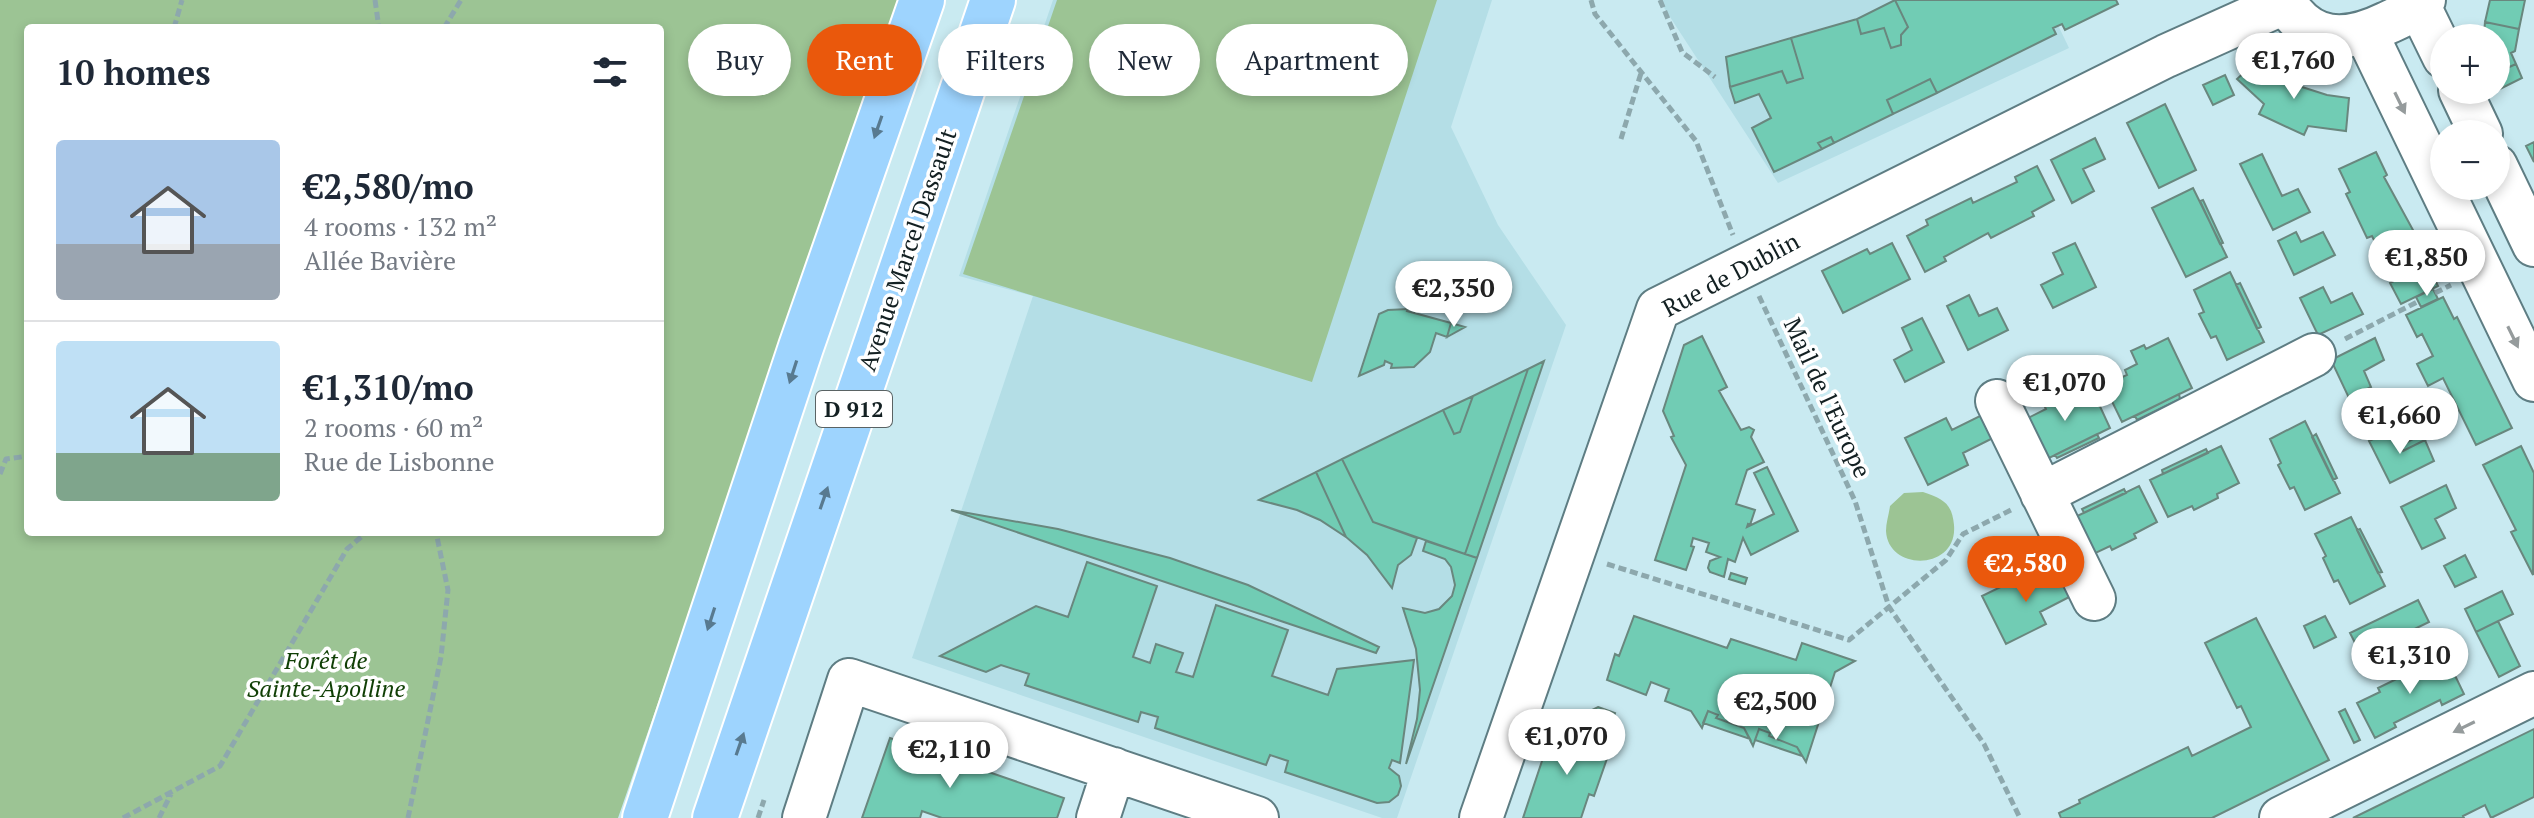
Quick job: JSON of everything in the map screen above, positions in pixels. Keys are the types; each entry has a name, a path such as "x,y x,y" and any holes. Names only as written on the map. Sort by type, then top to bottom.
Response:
{"main road":[{"name":"D 912","path":"645,818 801,347 922,0"},
{"name":"Avenue Marcel Dassault","path":"715,818 993,0"}],"street":[{"path":"2285,1 2292,14 2308,27 2326,35 2346,38 2366,33 2422,3 2431,24"},
{"name":"Rue de Dublin","path":"1481,818 1658,309 2166,56 2285,1"},
{"path":"2366,33 2534,380"},
{"path":"2510,195 2534,245"},
{"path":"2042,494 2314,355"},
{"path":"1997,401 2094,599"},
{"path":"804,818 849,680 1257,818"},
{"path":"2281,818 2534,693"},
{"path":"1098,818 1114,769"}],"path":[{"path":"175,24 182,0"},
{"path":"375,0 378,24"},
{"path":"446,24 461,0"},
{"name":"Mail de l'Europe","path":"1591,0 1595,14 1696,141 1745,265 1855,501 1889,607 1984,744 2020,818"},
{"path":"1660,0 1682,52 1715,77"},
{"path":"1621,139 1641,72"},
{"path":"2314,355 2419,301"},
{"path":"0,474 6,459 24,457"},
{"path":"1572,553 1849,640 1946,560 1963,534 2042,494"},
{"path":"123,818 220,766 347,549 362,536"},
{"path":"408,818 441,657 448,590 437,536"},
{"path":"159,818 171,794"}],"shaded area":[{"path":"1053,0 1492,0 1451,127 1498,225 1566,325 1397,818 1382,818 912,658 1033,296 959,276 1020,96 1073,96 1073,24 1045,24"},
{"path":"1659,0 2046,0 2069,48 1778,183"}],"green space":[{"name":"Forêt de Sainte-Apolline","path":"0,0 902,0 894,24 807,24 807,96 869,96 618,818 0,818"},
{"path":"1057,0 1437,0 1408,89 1408,24 1216,24 1216,96 1406,96 1312,382 963,274 1024,96 1073,96 1073,24 1049,24"},
{"path":"1923,492 1945,503 1954,525 1952,540 1945,551 1935,558 1922,561 1898,554 1890,544 1886,531 1890,506 1904,493"}],"building":[{"path":"1895,0 1908,27 1901,35 1901,45 1891,48 1884,28 1861,34 1857,19"},
{"path":"1895,0 2116,0 2118,4 2065,30 2062,24 2053,28 2056,34 1937,93 1930,79 1887,100 1893,114 1834,143 1831,137 1818,143 1822,149 1774,172 1752,128 1771,118 1759,94 1735,103 1730,87 1782,71 1787,83 1803,78 1791,38 1857,19 1861,34 1884,28 1891,48 1901,45 1901,35 1908,27"},
{"path":"2490,0 2525,0 2519,29 2510,27 2510,24 2485,22"},
{"path":"2510,27 2519,29 2515,51 2511,53 2516,64 2510,67"},
{"path":"1791,38 1803,78 1787,83 1782,71 1730,87 1726,57"},
{"path":"2261,57 2284,77 2302,87 2349,98 2346,131 2308,126 2304,135 2259,114 2264,104 2237,79"},
{"path":"2516,64 2522,78 2510,84 2510,67"},
{"path":"2225,75 2234,95 2213,105 2203,85"},
{"path":"1930,79 1937,93 1893,114 1887,100"},
{"path":"2165,104 2196,170 2159,188 2127,123"},
{"path":"1831,137 1834,143 1822,149 1818,143"},
{"path":"2095,138 2105,159 2083,169 2094,191 2072,203 2051,160"},
{"path":"2534,142 2534,162 2526,146"},
{"path":"2376,152 2387,175 2384,177 2431,263 2428,265 2438,286 2401,304 2390,283 2394,281 2372,236 2367,238 2346,194 2350,192 2339,169"},
{"path":"2262,154 2282,196 2298,189 2310,212 2273,230 2240,164"},
{"path":"2037,166 2054,200 2032,212 2034,216 1991,238 1988,233 1944,257 1946,261 1925,272 1907,236 1928,225 1926,220 1971,198 1973,203 2017,182 2015,177"},
{"path":"2193,188 2227,257 2186,277 2152,208"},
{"path":"2203,200 2223,243 2220,244 2200,201"},
{"path":"2296,232 2301,242 2323,232 2335,255 2294,275 2278,241"},
{"path":"1892,243 1910,279 1843,313 1822,271 1867,249 1870,254"},
{"path":"2075,243 2096,287 2053,308 2041,285 2063,274 2053,253"},
{"path":"2230,272 2264,342 2227,360 2216,336 2211,338 2199,314 2204,312 2194,290"},
{"path":"2240,283 2261,327 2257,329 2236,285"},
{"path":"2323,287 2331,303 2352,293 2363,314 2318,335 2300,298"},
{"path":"2433,289 2438,299 2421,307 2416,297"},
{"path":"1969,295 1979,316 1997,308 2008,330 1968,350 1947,306"},
{"path":"2443,297 2454,319 2457,317 2512,428 2476,445 2443,378 2428,386 2417,364 2433,356 2422,334 2417,337 2406,315"},
{"path":"1408,309 1451,323 1447,337 1436,333 1430,352 1414,367 1391,368 1392,364 1385,361 1384,365 1359,376 1379,314 1388,310"},
{"path":"1922,318 1944,362 1905,382 1894,360 1912,350 1902,328"},
{"path":"1451,323 1465,327 1447,337"},
{"path":"1702,336 1727,387 1719,391 1741,430 1749,427 1754,430 1751,437 1764,462 1747,470 1736,504 1755,510 1747,527 1774,514 1754,473 1767,467 1798,531 1751,555 1743,538 1735,562 1728,559 1724,577 1710,572 1708,568 1710,561 1720,557 1706,552 1709,543 1693,538 1691,546 1694,547 1686,570 1655,560 1686,465 1671,437 1674,436 1663,411 1684,345"},
{"path":"2168,338 2192,388 2122,422 2104,385 2127,375 2125,370 2137,364 2131,351 2144,345 2146,349"},
{"path":"2375,338 2384,360 2364,371 2371,387 2349,398 2331,360"},
{"path":"1544,361 1477,558 1465,554 1528,369"},
{"path":"1528,369 1465,554 1373,522 1342,459 1443,410 1454,434 1460,432 1473,396"},
{"path":"2091,387 2110,428 2041,462 2022,421 2046,409 2040,397 2051,392 2057,404"},
{"path":"2179,394 2180,399 2137,420 2135,416"},
{"path":"1473,396 1460,432 1454,434 1443,410"},
{"path":"1988,412 1999,435 1963,453 1968,465 1928,485 1905,438 1946,418 1952,430"},
{"path":"2305,421 2340,493 2305,510 2294,487 2290,489 2278,465 2281,463 2270,439"},
{"path":"2390,425 2392,430 2381,435 2378,431"},
{"path":"2392,430 2403,451 2425,440 2434,461 2390,483 2369,441"},
{"path":"2097,434 2099,438 2057,458 2055,455"},
{"path":"2316,434 2337,478 2333,480 2312,437"},
{"path":"2419,436 2425,440 2403,451 2401,445"},
{"path":"2221,446 2239,483 2194,510 2192,506 2168,517 2150,480"},
{"path":"2521,446 2534,473 2533,575 2511,532 2516,530 2483,465"},
{"path":"2206,449 2208,453 2163,474 2162,470"},
{"path":"1342,459 1373,522 1417,538 1411,555 1398,565 1392,588 1367,555 1346,537 1316,472"},
{"path":"1316,472 1346,537 1297,510 1259,500"},
{"path":"2446,485 2456,508 2435,519 2445,538 2422,549 2401,507"},
{"path":"2139,486 2157,522 2134,534 2136,538 2112,550 2110,546 2087,557 2069,520"},
{"path":"2124,489 2126,493 2084,513 2082,509"},
{"path":"951,510 1058,529 1170,558 1248,585 1379,647 1376,653"},
{"path":"2351,517 2385,586 2350,604 2338,580 2334,582 2315,534"},
{"path":"2360,529 2382,572 2378,573 2357,530"},
{"path":"1426,541 1477,558 1406,764 1417,719 1420,690 1416,649 1403,608 1425,613 1439,609 1452,596 1455,585 1451,567 1445,559 1423,551"},
{"path":"2465,555 2476,577 2455,587 2444,566"},
{"path":"1087,562 1157,586 1133,657 1150,663 1156,644 1183,653 1176,672 1193,677 1216,605 1288,630 1272,676 1328,695 1337,669 1414,660 1400,763 1392,760 1389,768 1399,776 1401,786 1398,795 1389,802 1377,803 1285,772 1288,761 1270,755 1266,765 1155,728 1158,717 1141,712 1138,722 1025,685 1029,674 1001,665 986,672 940,656 1036,606 1068,617"},
{"path":"2065,570 2077,593 2040,612 2046,624 2006,644 1982,596 2023,576 2028,588"},
{"path":"1731,573 1747,578 1745,584 1729,579"},
{"path":"2502,591 2513,614 2476,632 2465,609"},
{"path":"2418,600 2429,622 2361,655 2350,633"},
{"path":"1634,616 1727,648 1731,639 1796,660 1802,643 1855,661 1835,672 1806,762 1797,747 1759,729 1753,746 1744,728 1716,718 1718,715 1708,711 1702,728 1691,711 1665,701 1669,689 1651,682 1646,695 1607,680 1615,654 1619,656"},
{"path":"2325,616 2336,637 2314,648 2304,626"},
{"path":"2256,618 2329,760 2212,818 2061,818 2059,813 2080,803 2079,800 2188,747 2192,756 2251,727 2241,706 2237,708 2205,643"},
{"path":"2498,621 2520,666 2499,677 2476,632"},
{"path":"2447,659 2464,694 2442,705 2440,700 2394,723 2396,727 2375,738 2357,703 2380,692 2378,688 2423,666 2425,670"},
{"path":"1598,707 1615,713 1604,745 1573,734 1580,716"},
{"path":"2345,709 2360,740 2354,743 2339,712"},
{"path":"1708,711 1718,715 1716,718 1744,728 1750,739 1703,723"},
{"path":"1553,728 1611,747 1594,796 1589,794 1581,818 1523,818"},
{"path":"1759,729 1797,747 1802,756 1755,740"},
{"path":"2534,729 2534,797 2491,818 2485,805 2464,818 2353,818"},
{"path":"890,738 1064,798 1057,818 942,818 922,811 920,818 862,818"}]}
